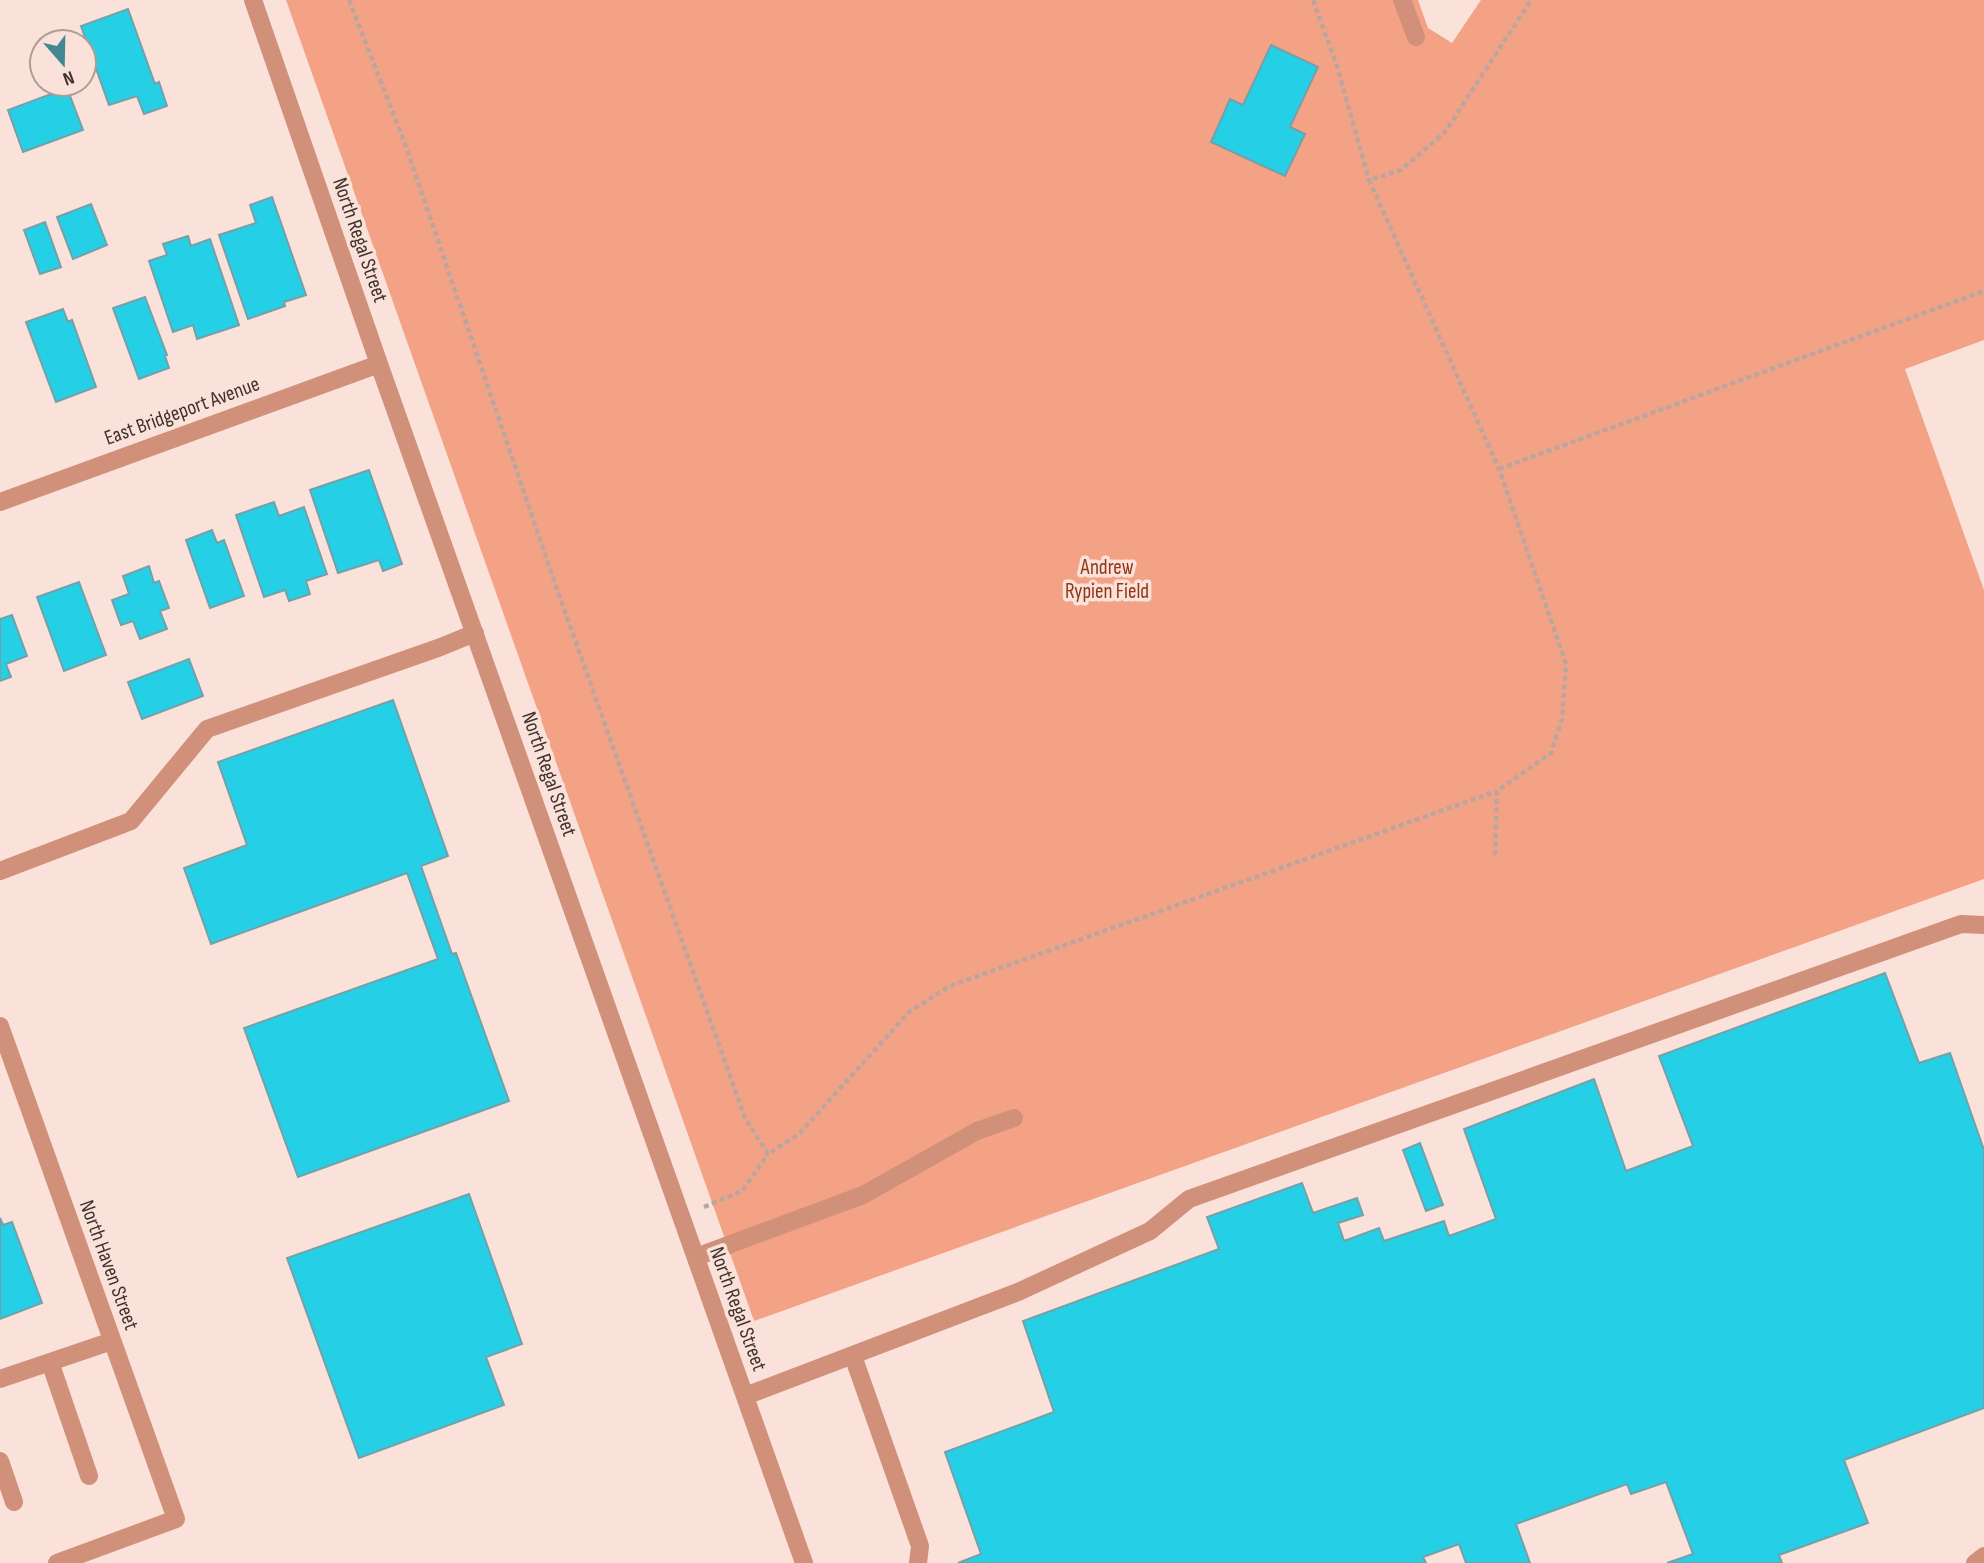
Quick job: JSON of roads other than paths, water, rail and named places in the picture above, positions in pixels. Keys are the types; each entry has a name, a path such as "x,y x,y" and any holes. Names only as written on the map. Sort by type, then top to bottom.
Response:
{"street":[{"name":"North Regal Street","path":"253,0 379,364 804,1563"},
{"path":"1402,0 1416,37"},
{"name":"East Bridgeport Avenue","path":"0,502 379,364"},
{"path":"0,871 131,821 207,729 475,633"},
{"path":"745,1396 1018,1292 1091,1260 1150,1231 1189,1199 1961,924 1984,925"},
{"name":"North Haven Street","path":"2,1037 176,1519 57,1563"},
{"path":"696,1257 863,1195 977,1131 1014,1118"},
{"path":"0,1379 112,1341"},
{"path":"853,1356 920,1546 918,1563"},
{"path":"50,1362 89,1476"},
{"path":"0,1461 14,1502"},
{"path":"1975,1563 1984,1556"}],"park label":[{"name":"Andrew Rypien Field","path":"1107,579"}]}
